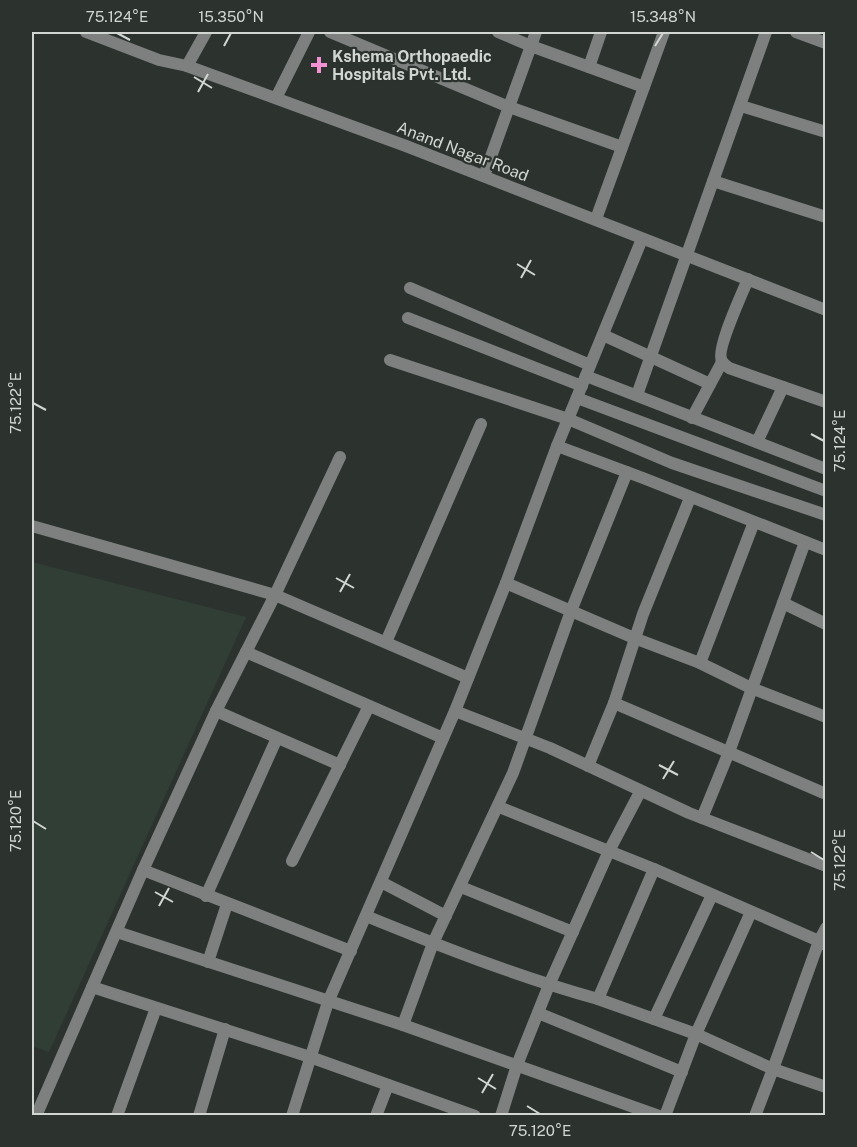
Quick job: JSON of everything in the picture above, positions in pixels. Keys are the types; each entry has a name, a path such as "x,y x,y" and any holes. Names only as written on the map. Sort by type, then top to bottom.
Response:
{"street":[{"name":"Anand Nagar Road","path":"92,32 159,60 187,66 484,176 825,310"},
{"path":"187,66 206,32"},
{"path":"276,98 309,32"},
{"path":"330,32 508,107 622,147"},
{"path":"498,32 644,87"},
{"path":"484,176 536,32"},
{"path":"589,67 601,32"},
{"path":"596,219 664,32"},
{"path":"637,395 766,32"},
{"path":"796,32 825,43"},
{"path":"741,106 825,132"},
{"path":"713,181 825,217"},
{"path":"292,1116 328,1002 455,711 557,446 642,239"},
{"path":"748,279 723,342 720,354 722,362 729,368 825,402"},
{"path":"410,288 586,376"},
{"path":"408,318 586,376 825,469"},
{"path":"603,335 710,384"},
{"path":"390,360 568,419 672,463 825,515"},
{"path":"693,418 722,362"},
{"path":"757,442 783,387"},
{"path":"577,398 825,491"},
{"path":"386,642 481,424"},
{"path":"557,446 825,550"},
{"path":"36,1116 143,870 216,711 275,595 340,457"},
{"path":"403,1025 433,943 499,807 526,739 571,611 627,472"},
{"path":"588,766 614,703 634,638 690,498"},
{"path":"700,663 754,522"},
{"path":"32,526 275,595 468,678"},
{"path":"702,818 729,752 805,542"},
{"path":"506,583 634,638 700,663 751,688 825,717"},
{"path":"783,603 825,624"},
{"path":"246,652 443,738"},
{"path":"614,703 825,794"},
{"path":"292,861 369,706"},
{"path":"216,711 340,765"},
{"path":"455,711 526,739 702,818 825,866"},
{"path":"206,896 277,738"},
{"path":"501,1116 517,1065 549,985 609,851 640,792"},
{"path":"499,807 654,869 822,943"},
{"path":"598,999 654,869"},
{"path":"143,870 351,951"},
{"path":"381,882 446,916"},
{"path":"461,887 573,932"},
{"path":"654,1018 712,895"},
{"path":"208,962 226,904"},
{"path":"665,1116 696,1034 751,912"},
{"path":"366,916 549,985 654,1018 696,1034 773,1069 825,1087"},
{"path":"755,1116 822,943 825,928"},
{"path":"117,932 403,1025 659,1116"},
{"path":"92,987 310,1057 455,1112 475,1116"},
{"path":"117,1116 156,1008"},
{"path":"538,1013 682,1072"},
{"path":"199,1116 225,1029"},
{"path":"376,1116 388,1085"}],"shaded area":[{"path":"32,562 246,617 49,1052 32,1046"}],"place":[{"name":"Kshema Orthopaedic Hospitals Pvt. Ltd.","path":"319,65"}]}
